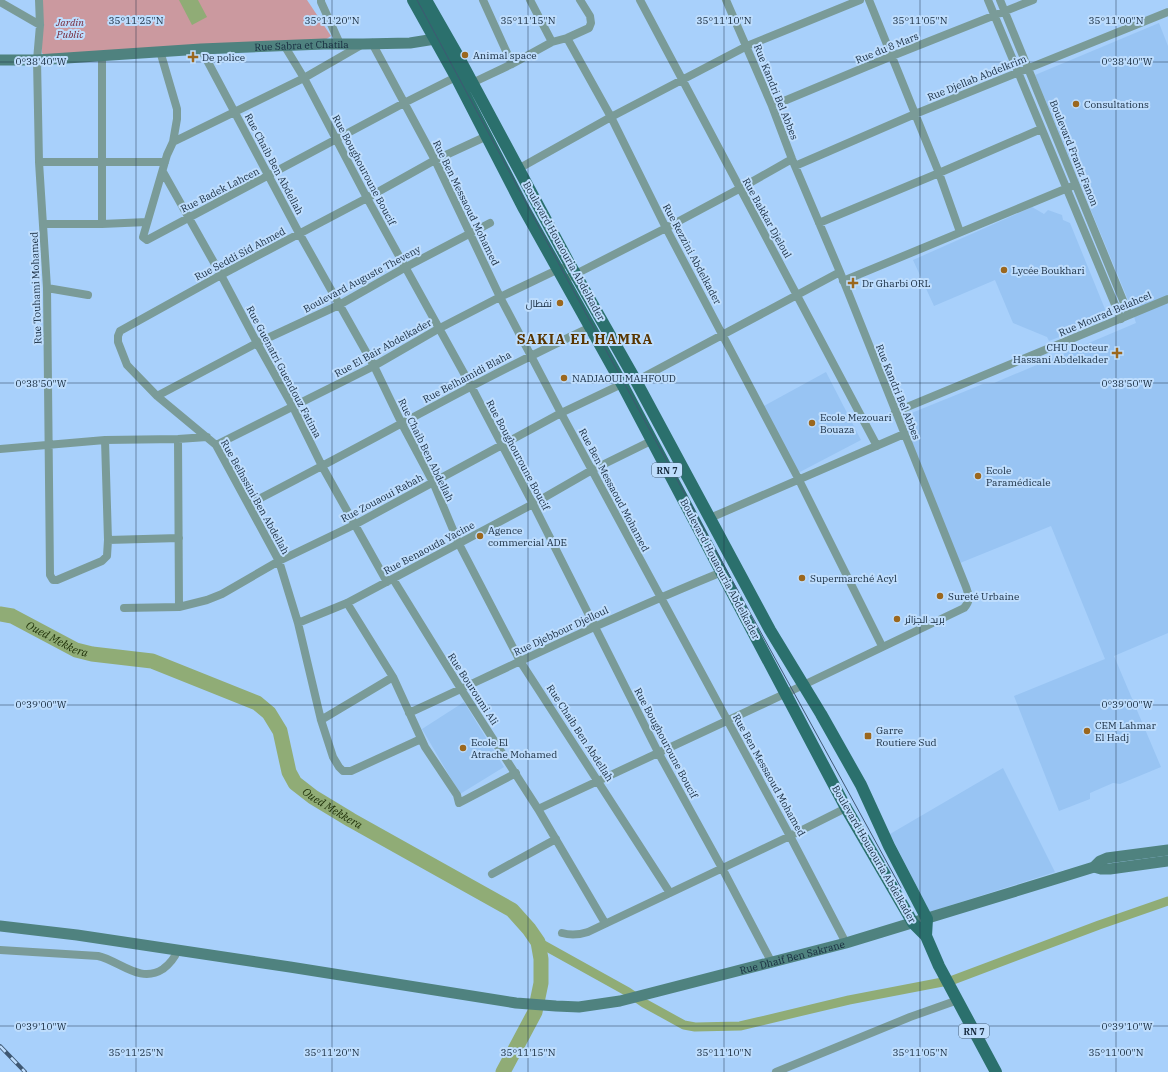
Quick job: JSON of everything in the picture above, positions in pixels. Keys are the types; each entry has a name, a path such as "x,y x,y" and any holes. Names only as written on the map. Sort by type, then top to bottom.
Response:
{"main road":[{"name":"Boulevard Houaouria Abdelkader","path":"413,0 472,83 770,630 804,684 861,785 889,846 927,919 926,936"},
{"name":"Boulevard Houaouria Abdelkader","path":"426,0 456,77 523,207 622,384 846,808 912,923 926,936"},
{"name":"Rue Sabra et Chatila","path":"0,60 37,60 102,54 201,48 410,42 440,36"},
{"name":"Rue Dhaif Ben Sakrane","path":"0,926 70,934 178,950 516,1003 579,1007 620,1001 846,943 1094,866 1107,858 1168,850"},
{"path":"1094,866 1102,869 1110,869 1168,861"},
{"name":"RN 7","path":"926,936 940,966 996,1072"}],"street":[{"name":"Rue Touhami Mohamed","path":"39,0 40,25 37,60 39,162 47,288 50,575 53,580 57,580 104,559 106,556 108,540"},
{"path":"321,0 340,44"},
{"path":"483,0 512,64"},
{"path":"530,0 552,42"},
{"path":"472,83 512,64 552,42 567,38 589,28 591,23 590,16 580,0"},
{"name":"Rue Bakkar Djeloul","path":"640,0 739,189 798,296 877,446"},
{"name":"Rue Kandri Bel Abbes","path":"726,0 747,46 840,272 969,595 969,602 964,608 786,693"},
{"path":"518,169 611,117 747,46 860,0"},
{"path":"869,0 939,173 960,232"},
{"path":"988,0 1121,319"},
{"name":"Boulevard Frantz Fanon","path":"1000,0 1129,315"},
{"name":"Rue du 8 Mars","path":"772,106 1033,0"},
{"path":"0,2 40,25"},
{"name":"Rue Djellab Abdelkrim","path":"572,269 666,228 739,189 794,162 1168,12"},
{"name":"Rue Rezzini Abdelkader","path":"567,38 611,117 666,228 724,335 882,646"},
{"path":"173,142 304,78 368,44"},
{"name":"Rue Ben Messaoud Mohamed","path":"368,44 404,103 435,160 500,297 530,355 790,836 846,943"},
{"name":"Rue Boughouroune Boucif","path":"284,45 304,78 438,329 471,386 533,504 658,752 772,963"},
{"name":"Rue Chaib Ben Abdellah","path":"201,48 299,233 374,366 402,424 433,482 459,544 520,661 670,893"},
{"path":"44,224 147,222 165,162 173,142 177,119 177,109 160,51"},
{"path":"102,54 102,224"},
{"name":"Rue Badek Lahcen","path":"147,222 143,237 144,239 149,240 188,217 456,77"},
{"path":"819,223 1041,129"},
{"name":"Rue Seddi Sid Ahmed","path":"118,342 120,332 221,275 367,198 435,160 487,136"},
{"path":"1052,156 1062,151"},
{"path":"39,162 165,162"},
{"name":"Rue Guenatri Guendouz Fatima","path":"163,172 293,407 322,466 390,581"},
{"path":"843,281 1076,185"},
{"name":"Boulevard Auguste Theveny","path":"157,396 257,343 339,305 406,267 490,223"},
{"path":"561,275 572,269"},
{"path":"561,275 572,269"},
{"path":"561,275 572,269"},
{"path":"636,382 840,272"},
{"name":"Rue El Bair Abdelkader","path":"216,445 374,366 438,329 500,297 561,275"},
{"path":"47,288 88,295"},
{"name":"Rue Mourad Belahcel","path":"895,412 1168,299"},
{"name":"Rue Belhamidi Blaha","path":"249,504 530,355 591,327"},
{"name":"Rue Belhssini Ben Abdellah","path":"118,342 127,365 157,396 216,445 279,561 298,623 321,720 333,757 339,767 343,771 351,771 421,739"},
{"name":"Rue Zouaoui Rabah","path":"124,608 179,607 207,600 222,594 279,561 356,524 561,413 622,384"},
{"path":"710,518 904,434"},
{"path":"0,449 105,440 208,437"},
{"path":"178,439 179,607"},
{"path":"105,440 108,540 179,538"},
{"name":"Rue Benaouda Yacine","path":"298,623 347,603 390,581 533,504 592,470 651,440"},
{"name":"Rue Djebbour Djelloul","path":"409,714 660,597 722,572"},
{"name":"Rue Bouroumi Ali","path":"390,581 516,773 605,923"},
{"path":"347,603 393,677 421,739 456,795 459,803 516,773"},
{"path":"321,720 393,677"},
{"path":"538,808 786,693"},
{"path":"562,933 579,935 790,836 846,808"},
{"path":"492,874 556,839"},
{"path":"0,950 98,956 107,958 138,974 147,975 157,973 168,966 174,959 178,950"},
{"path":"776,1072 910,1017 955,995"}],"shaded area":[{"path":"179,0 198,0 207,17 192,25"},
{"name":"CHU Docteur Hassani Abdelkader","path":"1159,23 1168,46 1168,633 1114,656 1161,767 1120,784 1113,783 1090,793 1090,799 1059,811 1014,696 1105,659 1051,526 960,563 904,426 909,414 983,384 994,383 1136,323 1131,307 1035,75"},
{"name":"Lycée Boukhari","path":"1032,207 1044,214 1048,210 1062,215 1063,220 1070,223 1107,314 1103,320 1049,341 1047,337 1013,323 995,280 934,306 913,260"},
{"name":"Ecole Mezouari Bouaza","path":"826,372 861,440 798,473 762,407"},
{"name":"Ecole El Atrache Mohamed","path":"464,702 504,767 460,794 422,729"},
{"path":"1003,768 1055,872 930,912 890,834"}],"green space":[{"name":"Jardin Public","path":"41,0 307,0 331,36 319,44 45,57 42,53"}],"waterway":[{"name":"Oued Mekkera","path":"0,614 12,616 76,650 92,654 152,661 257,703 269,713 280,731 289,772 295,783 313,797 351,820 512,910 529,929 538,942 541,959 541,983 535,1012 503,1072"},
{"path":"538,942 684,1025 695,1027 740,1026 849,1000 953,980 1099,925 1168,901"}],"tram line":[{"path":"417,0 567,279 901,888"}],"railway":[{"path":"0,1046 25,1072"}],"place":[{"name":"Animal space","path":"465,55"},
{"name":"De police","path":"193,57"},
{"name":"Consultations","path":"1076,104"},
{"name":"Lycée Boukhari","path":"1004,270"},
{"name":"Dr Gharbi ORL","path":"853,283"},
{"name":"نفطال","path":"560,303"},
{"name":"CHU Docteur Hassani Abdelkader","path":"1117,353"},
{"name":"NADJAOUI MAHFOUD","path":"564,378"},
{"name":"Ecole Mezouari Bouaza","path":"812,423"},
{"name":"Ecole Paramédicale","path":"978,476"},
{"name":"Agence commercial ADE","path":"480,536"},
{"name":"Supermarché Acyl","path":"802,578"},
{"name":"Sureté Urbaine","path":"940,596"},
{"name":"بريد الجزائر","path":"897,619"},
{"name":"CEM Lahmar El Hadj","path":"1087,731"},
{"name":"Garre Routiere Sud","path":"868,736"},
{"name":"Ecole El Atrache Mohamed","path":"463,748"}],"district":[{"name":"SAKIA EL HAMRA","path":"585,339"}]}
